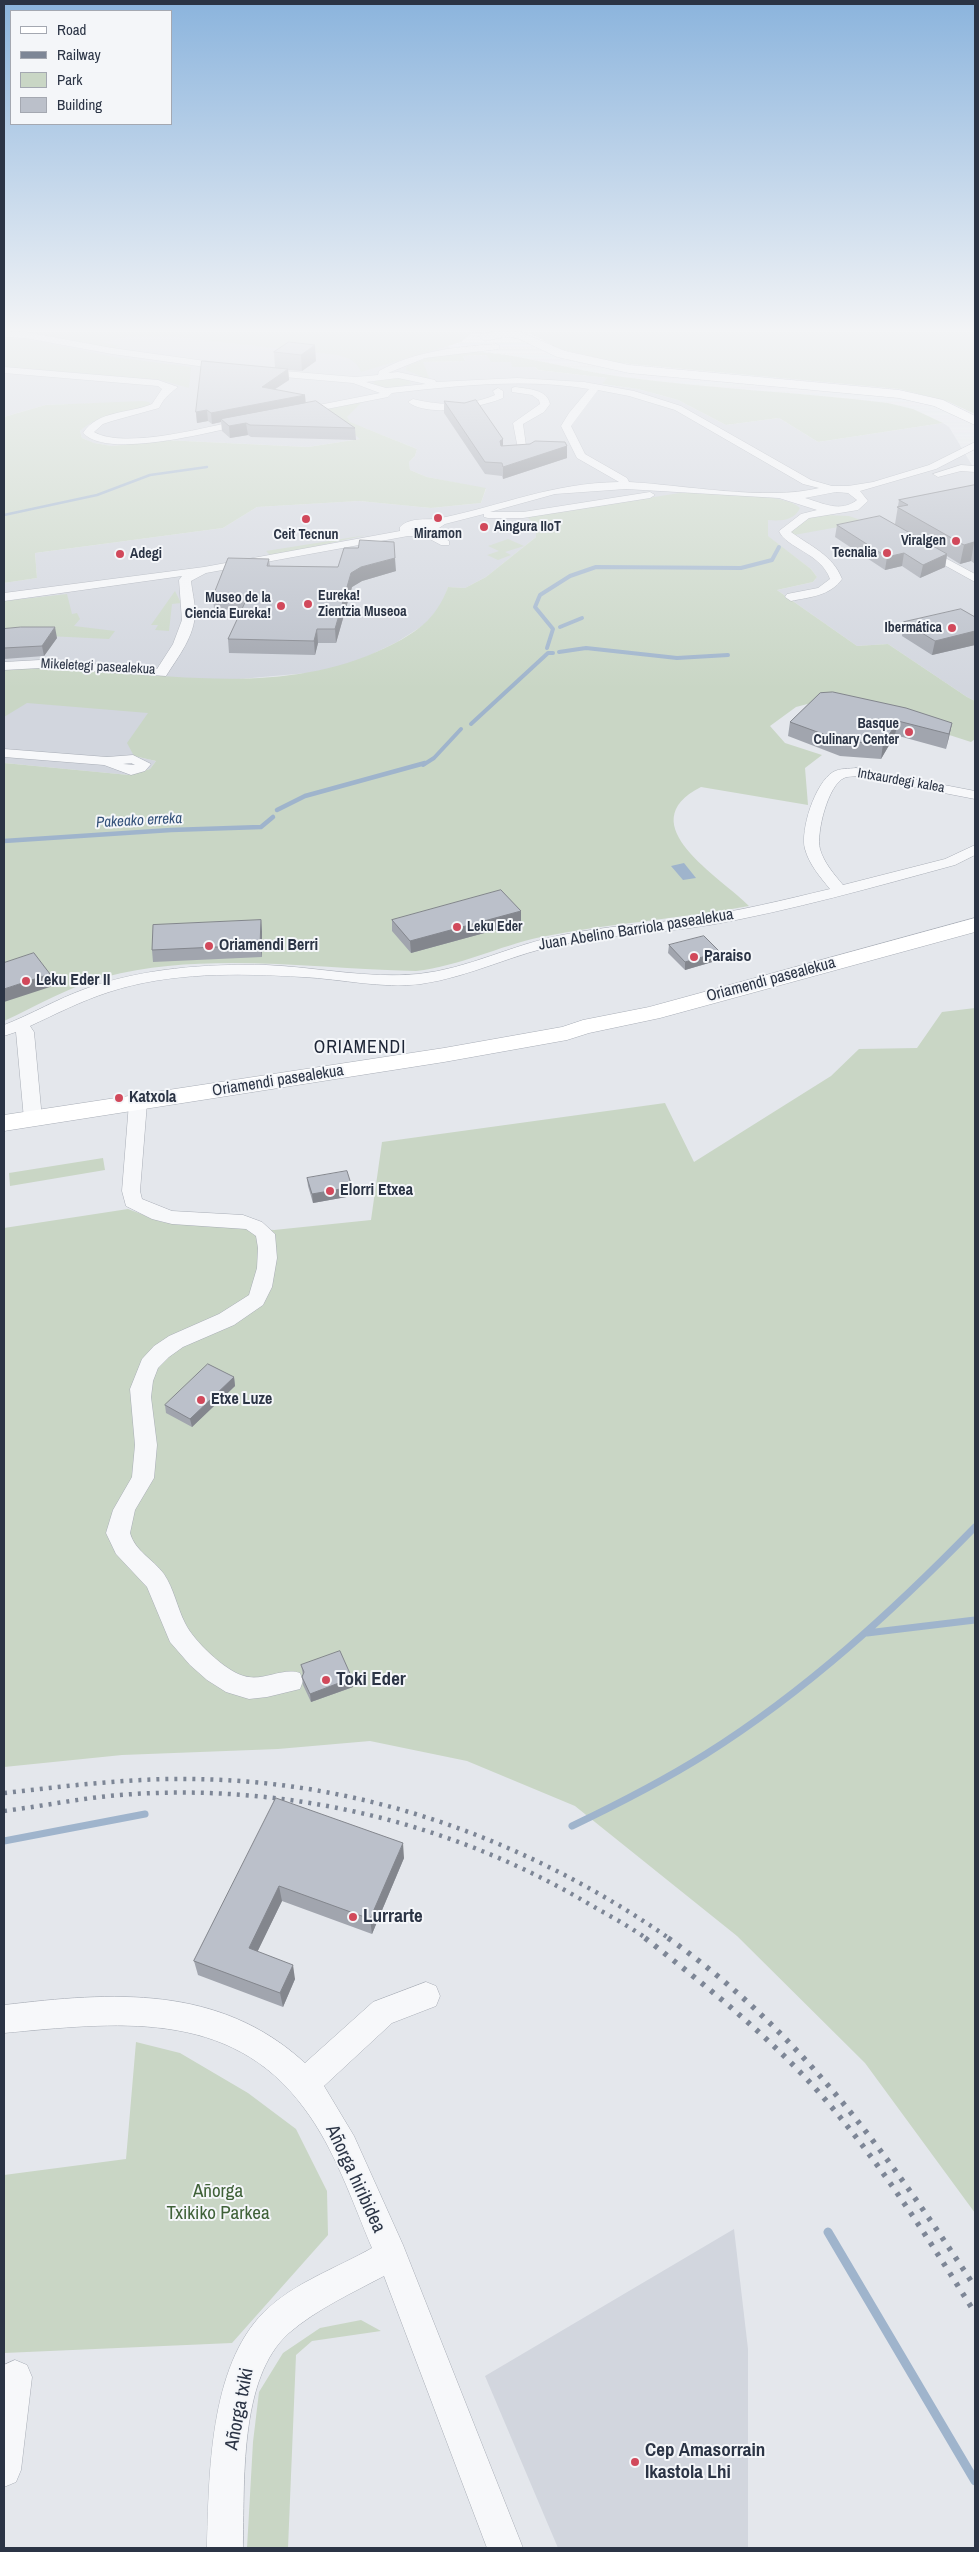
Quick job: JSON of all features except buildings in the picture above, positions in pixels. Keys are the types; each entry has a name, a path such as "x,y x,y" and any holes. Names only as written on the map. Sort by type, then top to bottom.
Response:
{"main road":[{"name":"Oriamendi pasealekua","path":"4,1123 444,1056 567,1033 583,1027 652,1013 975,925"},
{"name":"Oriamendi pasealekua","path":"567,1033 586,1033 629,1026 975,933"}],"street":[{"path":"506,455 523,451"},
{"path":"579,451 582,456 623,480 625,485"},
{"path":"743,451 835,510"},
{"path":"808,494 872,487 955,458 966,451"},
{"path":"955,458 975,457"},
{"path":"791,596 825,588 834,584 836,579 834,572 827,564 786,534 787,528 805,516 835,510 861,508 946,471 975,469"},
{"name":"Mikeletegi pasealekua","path":"4,596 204,570 422,527 545,493 583,487 625,485 779,495 808,494"},
{"name":"Mikeletegi pasealekua","path":"422,527 438,518 463,515 524,515 691,488"},
{"path":"840,489 858,495 861,508"},
{"path":"805,516 809,510 808,494"},
{"path":"422,527 445,543"},
{"path":"915,544 975,580"},
{"name":"Mikeletegi pasealekua","path":"4,666 40,664 160,673 180,643 188,623 188,601 184,580 190,575 204,570"},
{"path":"4,753 107,761"},
{"name":"Intxaurdegi kalea","path":"839,890 821,869 810,837 812,822 835,778 843,773 856,772 975,795"},
{"name":"Juan Abelino Barriola pasealekua","path":"4,1031 95,991 121,982 157,976 241,970 306,972 392,980 418,979 466,969 530,947 563,939 710,920 839,890 950,862 975,849"},
{"path":"21,1025 25,1032 33,1119"},
{"path":"138,1103 131,1191 133,1202 145,1210 163,1217 245,1222 265,1233 269,1245 263,1284 257,1299 218,1325 172,1343 157,1356 148,1368 142,1380 140,1394 142,1431 146,1445 143,1479 135,1489 120,1517 118,1532 130,1557 146,1568 162,1592 178,1634 206,1665 241,1687 261,1688 291,1681"},
{"path":"304,2084 383,2012 426,1996"},
{"name":"Añorga hiribidea","path":"4,2019 131,2010 165,2013 226,2030 269,2052 304,2084 337,2134 391,2255 505,2548"},
{"name":"Añorga txiki","path":"225,2548 232,2426 248,2361 275,2324 304,2302 391,2255"},
{"path":"4,2470 15,2378"}],"shaded area":[{"path":"416,451 964,451 975,470 975,701 888,644 857,646 777,590 813,582 817,577 811,569 767,536 768,520 528,517 536,525 536,537 486,577 465,588 448,587 442,605 427,623 397,642 360,660 319,672 229,680 134,756 156,761 150,769 129,775 4,763 4,583 37,578 35,553 223,528 257,507 359,501 431,508 481,503 486,489 427,477 410,470 409,462 415,456"},
{"name":"Cep Amasorrain Ikastola Lhi","path":"734,2229 748,2349 748,2548 558,2548 485,2376"}],"green space":[{"path":"4,451 416,451 415,456 409,462 410,470 427,477 486,488 481,503 431,508 359,501 257,507 223,528 35,553 37,578 4,583"},
{"path":"686,492 780,499 800,508 790,518 768,520 768,536 811,569 817,577 813,582 777,590 857,646 888,644 975,701 975,739 971,742 903,720 819,701 796,707 770,726 785,743 822,755 805,768 808,805 701,787 681,802 674,817 677,833 687,850 749,906 541,937 448,965 416,971 221,963 143,969 92,981 4,1021 4,763 129,775 150,769 156,761 134,756 127,743 148,713 27,703 4,717 4,670 17,668 57,668 215,679 284,676 318,670 352,661 385,648 415,631 431,617 448,587 465,588 486,577 536,537 536,525 527,517"},
{"path":"825,515 849,516 866,522 794,535 791,532 792,529 810,518"},
{"path":"367,535 271,556 266,551"},
{"path":"508,539 524,546 505,552 511,555 498,560 487,555 499,551 488,546"},
{"path":"175,591 181,603 172,604 169,631 155,630 158,625 151,625"},
{"path":"67,594 72,614 77,613 80,619 74,626 115,631 109,639 48,636 4,638 4,601"},
{"path":"975,1008 975,2213 865,2063 737,1936 575,1806 467,1761 370,1741 278,1749 122,1755 4,1767 4,1228 128,1209 162,1222 274,1230 371,1220 382,1142 665,1103 694,1162 831,1076 859,1049 917,1048 942,1012"},
{"path":"103,1158 105,1170 10,1186 9,1173"},
{"name":"Añorga Txikiko Parkea","path":"136,2042 180,2053 248,2093 296,2129 327,2191 328,2235 232,2343 4,2353 4,2175 126,2159"},
{"path":"361,2320 381,2331 312,2341 296,2355 288,2548 247,2548 253,2442 259,2392 283,2353 320,2328"}],"water":[{"path":"684,863 696,878 683,880 671,866"}],"waterway":[{"path":"4,515 97,495 150,475 207,467"},
{"path":"547,648 553,629 535,607 540,595 570,576 596,567 741,568 772,560 779,547"},
{"path":"560,627 582,618"},
{"path":"559,652 586,648 677,658 728,655"},
{"name":"Pakeako erreka","path":"471,724 548,653 553,653"},
{"name":"Pakeako erreka","path":"423,765 434,758 461,729"},
{"name":"Pakeako erreka","path":"277,810 305,796 425,763"},
{"name":"Pakeako erreka","path":"4,841 171,830 261,827 273,817"},
{"path":"572,1826 640,1792 690,1764 779,1704 880,1619 975,1527"},
{"path":"867,1633 975,1620"},
{"path":"4,1841 145,1814"},
{"path":"828,2232 975,2481"}],"railway":[{"path":"4,1793 122,1781 169,1779 257,1782 320,1791 383,1805 444,1823 503,1846 561,1873 616,1904 670,1939"},
{"path":"4,1811 106,1796 181,1793 242,1795 303,1802 363,1814 422,1830 480,1850 536,1875 611,1916 647,1939"},
{"path":"645,1938 755,2028 796,2067 838,2114 880,2169 975,2313"},
{"path":"668,1938 716,1974 760,2013 800,2054 874,2142 909,2189 975,2287"}],"place":[{"name":"Miramon","path":"438,518"},
{"name":"Ceit Tecnun","path":"306,519"},
{"name":"Aingura IIoT","path":"484,527"},
{"name":"Viralgen","path":"956,541"},
{"name":"Tecnalia","path":"887,553"},
{"name":"Adegi","path":"120,554"},
{"name":"Eureka! Zientzia Museoa","path":"308,604"},
{"name":"Museo de la Ciencia Eureka!","path":"281,606"},
{"name":"Ibermática","path":"952,628"},
{"name":"Basque Culinary Center","path":"909,732"},
{"name":"Leku Eder","path":"457,927"},
{"name":"Oriamendi Berri","path":"209,946"},
{"name":"Paraiso","path":"694,957"},
{"name":"Leku Eder II","path":"26,981"},
{"name":"Katxola","path":"119,1098"},
{"name":"Elorri Etxea","path":"330,1191"},
{"name":"Etxe Luze","path":"201,1400"},
{"name":"Toki Eder","path":"326,1680"},
{"name":"Lurrarte","path":"353,1917"},
{"name":"Cep Amasorrain Ikastola Lhi","path":"635,2462"}],"district":[{"name":"ORIAMENDI","path":"360,1048"}]}
